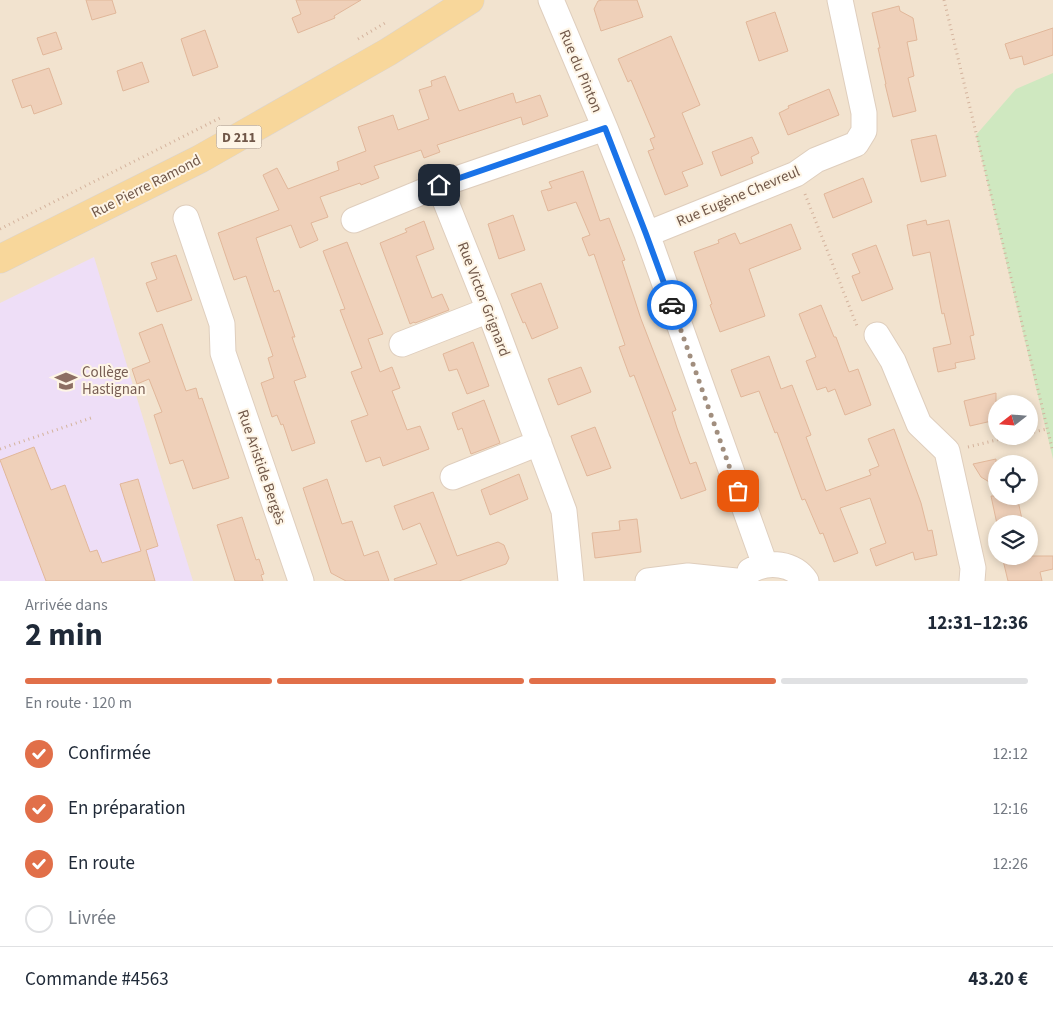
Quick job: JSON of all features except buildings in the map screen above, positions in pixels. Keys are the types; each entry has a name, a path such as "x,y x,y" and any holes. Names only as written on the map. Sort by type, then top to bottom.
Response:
{"main road":[{"name":"Rue Pierre Ramond","path":"0,259 200,159 388,52 464,2"}],"street":[{"name":"Rue du Pinton","path":"551,0 605,128 646,234 764,565"},
{"name":"Rue Eugène Chevreul","path":"646,234 796,174 816,160 856,144 864,131 864,113 840,0"},
{"path":"354,220 439,185 605,128"},
{"name":"Rue Victor Grignard","path":"439,185 489,310 564,511 571,581"},
{"name":"Rue Aristide Bergès","path":"186,218 222,324 223,353 302,581"},
{"path":"402,344 489,310"},
{"path":"877,335 893,361 919,424 947,451 973,568 972,581"},
{"path":"453,477 539,443"},
{"path":"648,581 688,576 737,581 764,565 779,564 792,568 803,576 806,581"}],"path":[{"path":"944,0 1053,452"},
{"path":"352,43 392,19"},
{"path":"0,229 226,115"},
{"path":"796,174 857,328 877,335"},
{"path":"0,449 91,418"},
{"path":"1038,431 1047,429"},
{"path":"947,451 988,442"}],"shaded area":[{"path":"0,0 1053,0 1053,581 0,581"},
{"name":"Collège Hastignan","path":"94,257 193,581 0,581 0,303"}],"green space":[{"path":"1053,73 1053,459 976,135 1016,89"}],"way so far":[{"path":"672,305 738,491"}],"place":[{"name":"Collège Hastignan","path":"66,381"}],"route":[{"path":"439,185 605,128 672,305"}]}
